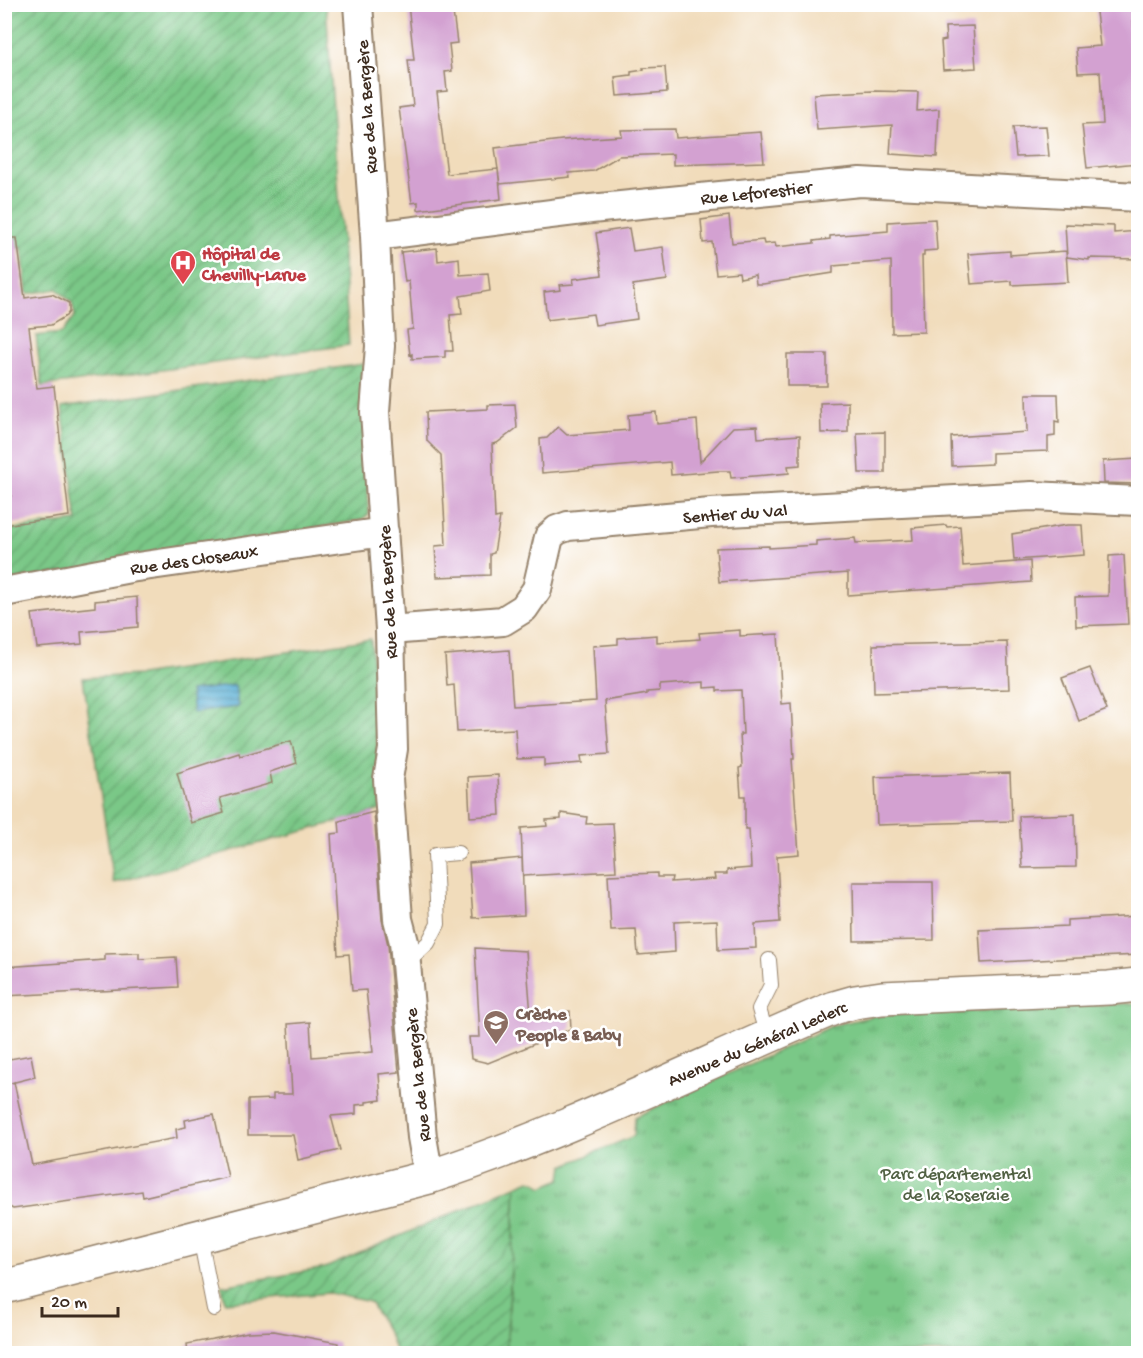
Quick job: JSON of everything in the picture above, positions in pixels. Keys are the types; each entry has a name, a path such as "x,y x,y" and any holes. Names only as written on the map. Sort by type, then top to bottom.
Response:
{"main road":[{"name":"Avenue du Général Leclerc","path":"4,1287 429,1177 534,1140 767,1036 834,1008 855,1002 882,998 1138,985"}],"street":[{"name":"Rue de la Bergère","path":"358,4 375,236 380,346 375,412 390,630 393,749 388,779 398,919 404,942 422,1137 429,1177"},
{"name":"Rue Leforestier","path":"375,236 591,209 860,182 1138,196"},
{"name":"Sentier du Val","path":"390,630 503,621 524,608 537,589 549,537 557,530 568,526 711,513 1032,496 1138,501"},
{"name":"Rue des Closeaux","path":"4,592 130,568 384,532"}],"lane":[{"path":"405,963 428,943 438,924 435,855 458,853"},
{"path":"767,1036 759,1009 771,985 770,960"},
{"path":"200,1237 214,1309"}],"green space":[{"path":"5,5 326,5 349,345 42,386 36,336 62,333 75,316 72,303 57,289 27,294 22,247 5,250"},
{"path":"363,364 369,514 361,520 5,582 5,530 77,521 62,407"},
{"path":"371,639 381,810 114,883 83,678 140,675"},
{"name":"Parc départemental de la Roseraie","path":"1138,1003 1138,1353 506,1354 516,1186 530,1180 542,1187 561,1179 563,1166 634,1136 635,1117 834,1025 874,1016"},
{"path":"516,1186 506,1353 396,1353 390,1336 370,1302 329,1293 225,1302 222,1286 325,1268"}],"water":[{"path":"235,685 238,707 193,713 190,691"}],"building":[{"path":"408,4 452,4 457,43 449,44 452,71 445,72 447,91 437,92 447,174 498,169 501,199 418,210 418,202 412,203 399,108 413,106 408,60 414,60"},
{"path":"1095,4 1132,4 1138,89 1138,163 1087,168 1082,125 1103,124 1100,72 1078,73 1076,48 1100,46"},
{"path":"973,26 976,68 943,70 941,41 946,40 945,27"},
{"path":"665,67 667,92 617,96 615,77 631,75 631,72 644,70 643,68"},
{"path":"873,91 918,92 917,111 939,109 937,157 890,154 892,125 817,130 814,94"},
{"path":"1046,126 1049,156 1016,157 1013,127"},
{"path":"675,129 676,138 761,132 764,162 673,165 673,154 619,156 594,171 569,173 570,177 500,184 495,148 622,136 621,130"},
{"path":"729,216 732,243 763,240 764,244 775,243 776,247 814,243 814,241 830,239 830,236 888,231 888,222 935,219 937,250 924,251 924,256 922,256 924,332 892,333 891,261 833,266 833,273 763,284 756,284 755,275 740,278 739,272 716,274 712,242 703,243 701,220"},
{"path":"1065,224 1114,226 1114,233 1138,231 1138,259 1089,258 1089,260 1067,257"},
{"path":"629,228 633,251 663,247 667,280 633,285 637,319 595,325 593,314 547,320 544,292 561,290 560,285 574,284 573,279 602,275 596,233"},
{"path":"4,238 17,238 25,298 52,294 69,303 69,312 66,316 51,325 29,327 37,388 54,386 69,516 4,525 4,497 11,496 4,438"},
{"path":"437,248 438,261 459,258 460,275 488,273 490,291 460,296 462,314 450,315 453,351 445,351 445,357 412,359 407,330 413,329 409,281 405,282 401,252"},
{"path":"1010,251 1010,255 1066,251 1068,282 1012,285 1012,281 971,284 968,254"},
{"path":"787,354 827,354 827,386 787,386"},
{"path":"1026,394 1058,394 1059,422 1055,421 1055,436 1048,437 1048,451 992,453 992,464 952,466 951,437 1027,432"},
{"path":"848,402 848,432 821,433 820,403"},
{"path":"515,404 517,428 497,443 492,444 495,518 500,517 494,553 490,554 490,575 437,577 435,546 446,545 441,455 427,441 426,412 488,409 488,405"},
{"path":"656,412 657,424 697,420 700,462 733,427 757,426 758,438 800,435 800,465 788,466 789,473 731,478 730,471 671,475 670,462 542,473 540,439 547,438 558,427 567,435 629,430 628,415"},
{"path":"885,432 885,473 859,473 857,433"},
{"path":"1138,459 1138,484 1104,483 1103,461"},
{"path":"946,525 947,527 960,526 963,566 1030,561 1031,582 848,595 848,573 719,582 716,548 816,545 816,541 855,538 856,543 913,540 912,528"},
{"path":"1067,525 1082,525 1084,555 1014,560 1012,534"},
{"path":"1124,555 1128,624 1076,626 1075,597 1108,596 1109,556"},
{"path":"137,597 138,627 81,632 82,644 37,648 32,614 95,607 95,601"},
{"path":"740,630 740,636 778,634 782,704 791,703 794,759 792,759 799,854 777,856 780,922 755,924 756,948 718,950 717,920 674,922 675,952 638,955 636,930 611,931 608,875 657,873 657,877 672,877 671,882 715,879 714,874 727,874 727,870 751,868 749,829 745,829 745,796 741,796 739,768 742,767 740,734 743,734 741,690 717,691 717,687 704,688 704,682 660,685 660,691 605,701 609,754 581,756 582,763 544,766 544,758 517,759 515,729 457,732 454,685 447,686 445,655 509,650 513,706 596,701 593,646 618,644 618,638 657,635 657,642 700,639 699,633"},
{"path":"1007,642 1009,689 874,693 873,645"},
{"path":"1090,668 1107,710 1079,721 1062,678"},
{"path":"291,741 297,763 270,772 272,783 220,798 224,813 191,823 177,773 239,753 240,756"},
{"path":"1010,773 1012,821 877,825 875,777"},
{"path":"498,775 500,815 470,817 468,777"},
{"path":"374,812 382,920 388,945 399,1072 379,1074 381,1100 356,1105 356,1114 331,1116 340,1150 298,1160 293,1135 248,1135 248,1100 273,1099 273,1094 292,1094 288,1024 310,1022 312,1057 373,1052 366,990 352,991 349,954 338,955 331,834 340,833 339,821"},
{"path":"561,813 587,817 586,824 613,823 616,871 523,876 521,828 547,826 546,820 561,819"},
{"path":"1075,814 1076,867 1022,868 1019,816"},
{"path":"522,858 524,915 473,918 469,863"},
{"path":"853,882 933,882 934,940 854,941"},
{"path":"1138,916 1138,955 981,963 979,930 1067,926 1067,920"},
{"path":"475,948 526,951 531,1016 570,1011 571,1029 488,1063 471,1059 469,1037 480,1037"},
{"path":"139,953 139,959 176,957 178,987 4,996 4,967 105,960 105,954"},
{"path":"31,1055 35,1077 14,1082 32,1165 177,1138 176,1129 186,1127 185,1120 214,1114 228,1177 143,1197 142,1191 13,1209 4,1204 4,1060"},
{"path":"274,1331 338,1343 337,1353 188,1353 187,1344 248,1332"}],"place":[{"name":"Hôpital de Chevilly-Larue","path":"183,286"},
{"name":"Crèche People & Baby","path":"496,1046"}]}
